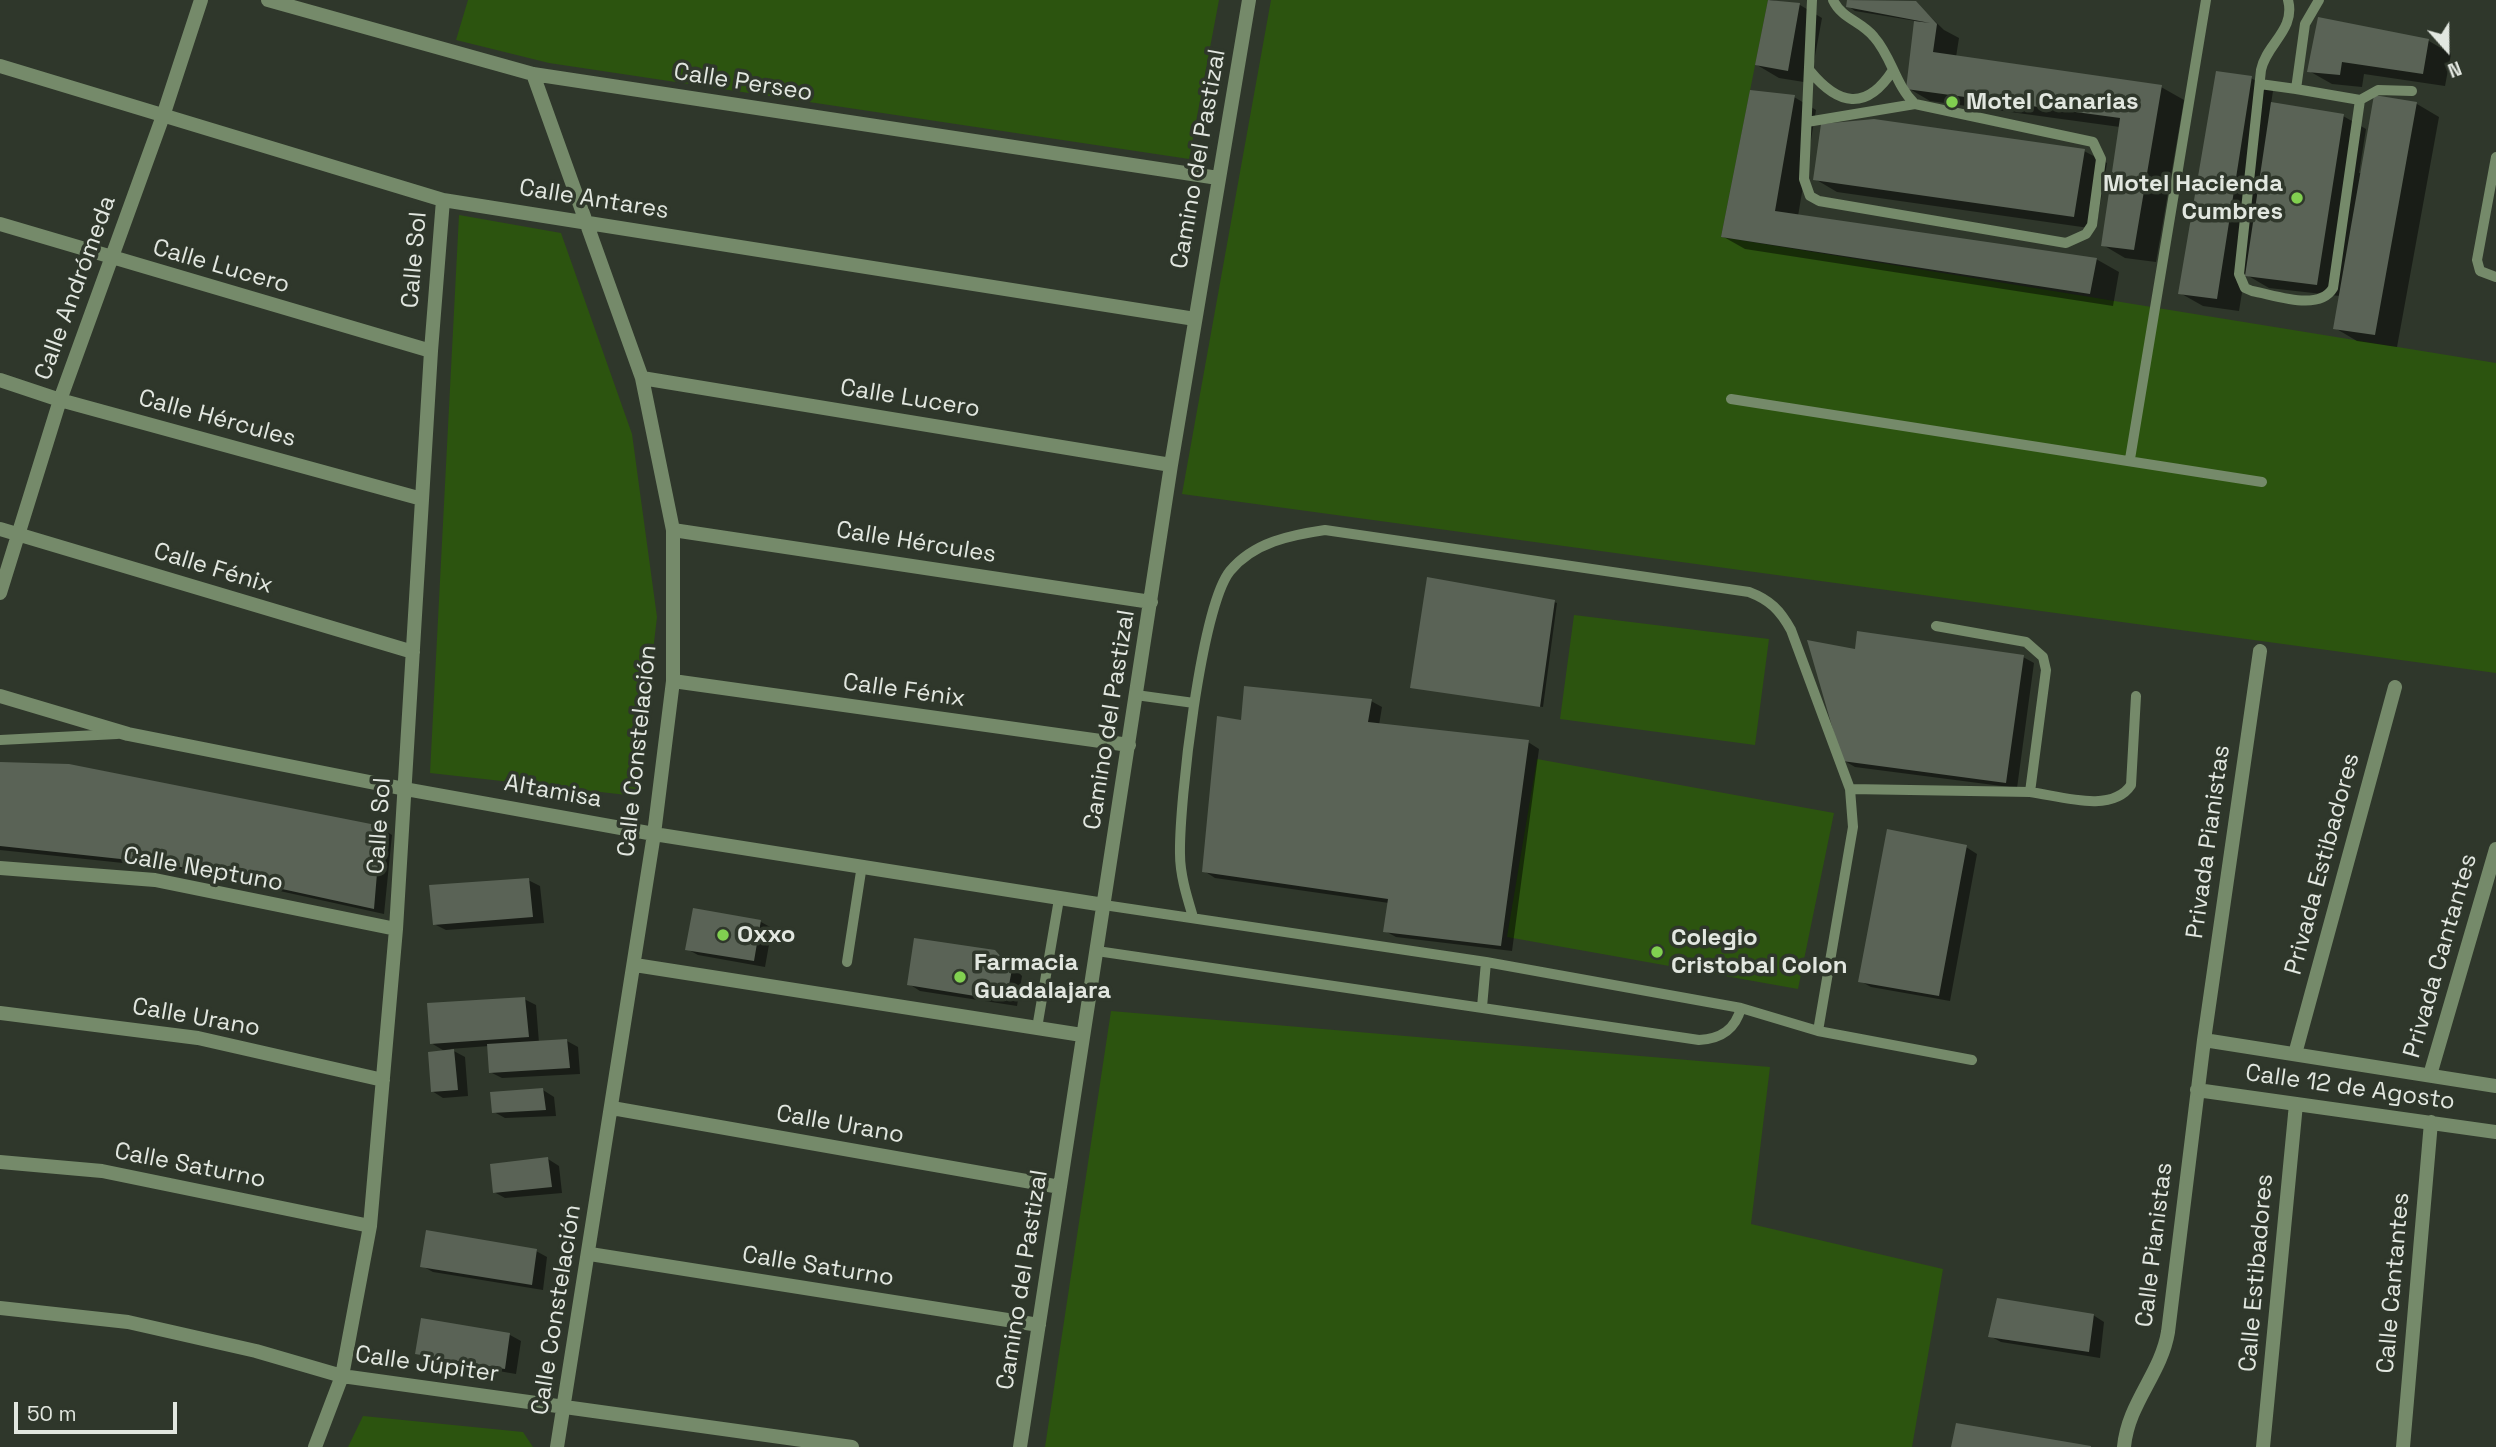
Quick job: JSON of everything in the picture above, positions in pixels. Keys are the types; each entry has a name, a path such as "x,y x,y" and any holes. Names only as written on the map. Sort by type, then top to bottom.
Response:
{"street":[{"name":"Calle Andrómeda","path":"0,593 60,400 163,116 201,0"},
{"name":"Calle Perseo","path":"268,0 533,74 1218,177"},
{"name":"Camino del Pastizal","path":"1020,1447 1171,465 1249,0"},
{"name":"Calle Antares","path":"0,66 443,200 1195,319"},
{"name":"Calle Constelación","path":"533,74 642,378 673,530 673,681 654,834 590,1254 557,1447"},
{"name":"Calle Sol","path":"314,1447 342,1376 370,1226 396,929 431,351 443,200"},
{"name":"Calle Lucero","path":"0,224 431,351"},
{"name":"Calle Lucero","path":"642,378 1171,465"},
{"name":"Calle Hércules","path":"0,380 60,400 422,499"},
{"name":"Calle Fénix","path":"0,529 413,652"},
{"name":"Calle Hércules","path":"673,530 1151,602"},
{"name":"Privada Pianistas","path":"2204,1040 2260,650"},
{"name":"Calle Fénix","path":"673,681 1129,745"},
{"name":"Privada Estibadores","path":"2295,1054 2395,687"},
{"name":"Altamisa","path":"0,696 128,734 405,789 654,834 1104,905"},
{"name":"Privada Cantantes","path":"2430,1075 2496,849"},
{"name":"Calle Neptuno","path":"0,868 155,880 396,929"},
{"path":"635,965 1082,1035"},
{"name":"Calle Urano","path":"0,1013 198,1038 383,1080"},
{"name":"Calle 12 de Agosto","path":"2204,1040 2496,1086"},
{"name":"Calle Pianistas","path":"2124,1447 2131,1414 2165,1347 2204,1040"},
{"name":"Calle 12 de Agosto","path":"2197,1090 2496,1132"},
{"name":"Calle Estibadores","path":"2263,1447 2296,1104"},
{"name":"Calle Urano","path":"612,1108 1060,1187"},
{"name":"Calle Cantantes","path":"2403,1447 2431,1122"},
{"name":"Calle Saturno","path":"0,1162 102,1171 370,1226"},
{"name":"Calle Saturno","path":"590,1254 1039,1325"},
{"name":"Calle Júpiter","path":"0,1308 128,1322 256,1350 342,1376 852,1447"}],"lane":[{"path":"1807,122 1915,104 2093,142 2101,159 2092,225 2086,234 2066,243 1819,201 1810,196 1804,179 1812,0"},
{"path":"1833,0 1843,15 1874,36 1907,95 1915,104"},
{"path":"2130,459 2206,0"},
{"path":"2288,0 2288,23 2263,61 2260,84 2239,274 2241,281 2252,291 2313,301 2322,299 2333,288 2360,100"},
{"path":"2296,89 2305,24 2319,0"},
{"path":"1810,71 1825,89 1838,98 1856,99 1873,93 1893,71"},
{"path":"2260,84 2360,100 2378,90 2412,91"},
{"path":"2496,157 2477,260 2480,271 2496,277"},
{"path":"1731,399 2130,459 2262,482"},
{"path":"1192,917 1180,857 1194,703 1214,607 1229,572 1255,550 1289,535 1325,530 1749,592 1766,598 1780,611 1791,629 1850,789 1853,827 1818,1031"},
{"path":"1936,626 2026,642 2043,657 2046,670 2030,793"},
{"path":"1136,695 1194,703"},
{"path":"1850,789 2030,793 2107,802 2124,797 2131,785 2136,696"},
{"path":"0,740 128,734"},
{"path":"847,962 862,865"},
{"path":"1037,1028 1059,899"},
{"path":"1104,905 1486,962 1741,1008 1818,1031 1972,1060"},
{"path":"1097,951 1699,1040 1726,1033 1737,1021 1741,1008"},
{"path":"1482,1007 1486,962"}],"green space":[{"path":"468,0 1219,0 1189,159 549,63 456,40"},
{"path":"1271,0 1768,0 1721,237 2496,363 2496,673 1182,494"},
{"path":"459,215 561,233 632,434 657,617 636,796 430,773"},
{"path":"1574,615 1769,639 1755,745 1560,719"},
{"path":"1537,759 1834,813 1798,989 1507,937"},
{"path":"1111,1011 1770,1067 1751,1224 1943,1269 1912,1447 1045,1447"},
{"path":"363,1416 523,1432 533,1447 348,1447"}],"building":[{"path":"1768,0 1800,3 1788,71 1755,65"},
{"path":"1847,0 1916,1 1937,24 1933,52 2162,85 2134,250 2101,246 2120,118 1906,89 1914,21 1930,23 1846,7"},
{"path":"2318,17 2429,39 2423,74 2342,62 2340,75 2307,72"},
{"path":"2216,71 2252,76 2217,299 2178,294"},
{"path":"1750,90 1795,95 1775,211 2097,258 2090,294 1721,237"},
{"path":"2374,95 2417,102 2375,335 2333,329"},
{"path":"2271,102 2344,114 2317,285 2245,276"},
{"path":"1874,119 2085,149 2074,217 1813,180 1821,124"},
{"path":"1427,577 1555,600 1540,707 1410,688"},
{"path":"1857,631 2024,655 2006,783 1842,761 1807,640 1855,649"},
{"path":"1244,686 1372,699 1368,722 1529,740 1501,946 1383,932 1388,899 1202,872 1217,716 1241,720"},
{"path":"0,762 69,764 381,826 374,909 167,864 0,846"},
{"path":"1887,829 1967,845 1939,996 1858,982"},
{"path":"529,878 533,917 433,925 429,885"},
{"name":"Oxxo","path":"693,908 761,920 754,961 685,950"},
{"name":"Farmacia Guadalajara","path":"914,938 995,950 1012,969 1006,1001 907,985"},
{"path":"525,997 529,1037 430,1044 427,1003"},
{"path":"567,1039 570,1068 489,1073 487,1044"},
{"path":"454,1049 458,1090 431,1092 428,1052"},
{"path":"543,1088 546,1110 492,1113 490,1092"},
{"path":"548,1157 552,1187 493,1193 490,1164"},
{"path":"426,1230 537,1249 532,1285 420,1267"},
{"path":"1997,1298 2094,1314 2089,1352 1988,1337"},
{"path":"421,1318 510,1333 505,1369 415,1354"},
{"path":"1956,1423 2091,1446 2091,1447 1951,1447"}],"place":[{"name":"Motel Canarias","path":"1952,102"},
{"name":"Motel Hacienda Cumbres","path":"2297,198"},
{"name":"Oxxo","path":"723,935"},
{"name":"Colegio Cristobal Colon","path":"1657,952"},
{"name":"Farmacia Guadalajara","path":"960,977"}]}
